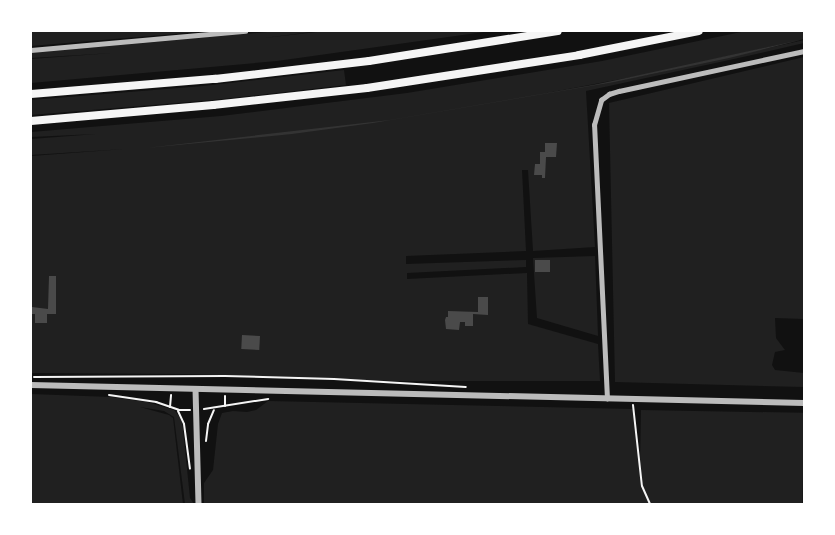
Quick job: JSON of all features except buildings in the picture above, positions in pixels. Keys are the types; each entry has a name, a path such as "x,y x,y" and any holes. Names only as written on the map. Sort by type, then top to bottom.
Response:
{"highway":[{"path":"31,94 215,79 350,63 558,31"},
{"path":"31,121 204,106 367,88 579,55 698,31"}],"street":[{"path":"31,50 245,31"},
{"path":"607,399 594,125 601,100 609,94 619,91 804,51"},
{"path":"31,385 804,402"},
{"path":"196,389 199,504"}],"path":[{"path":"31,377 224,376 344,379 468,387"},
{"path":"108,395 156,402 176,409 215,409 224,406"},
{"path":"636,398 632,406 642,486 650,504"},
{"path":"176,409 184,424 190,471"},
{"path":"205,443 208,424 215,409"}],"shaded area":[{"path":"31,31 210,31 31,46"},
{"path":"278,31 318,31 264,38 326,31 491,31 277,61 31,83 31,59 113,53 31,58 31,53"},
{"path":"746,31 804,31 804,39 653,73 531,96 652,74 804,40 804,43 586,91 595,247 533,251 528,170 522,170 526,251 406,256 406,264 526,260 526,267 407,273 407,279 527,273 528,324 598,344 600,381 395,381 185,374 31,373 31,156 125,149 31,155 31,139 96,134 31,137 31,132 221,116 407,93 602,61"},
{"path":"804,39 729,58 614,82 373,123 292,134 146,148 390,120 594,85"},
{"path":"804,57 804,319 775,318 776,338 785,350 775,352 772,365 775,370 804,373 804,387 615,382 609,103"},
{"path":"344,70 346,85 213,100 31,115 31,100 203,86"},
{"path":"595,256 598,336 537,318 533,258"},
{"path":"31,394 111,397 147,402 174,410 182,420 190,498 194,504 185,504 174,417 164,411 140,407 169,415 173,418 183,504 31,504"},
{"path":"268,401 633,409 645,504 204,504 204,483 213,470 218,424 222,413 256,410"},
{"path":"641,410 804,413 802,504 639,504"}]}
